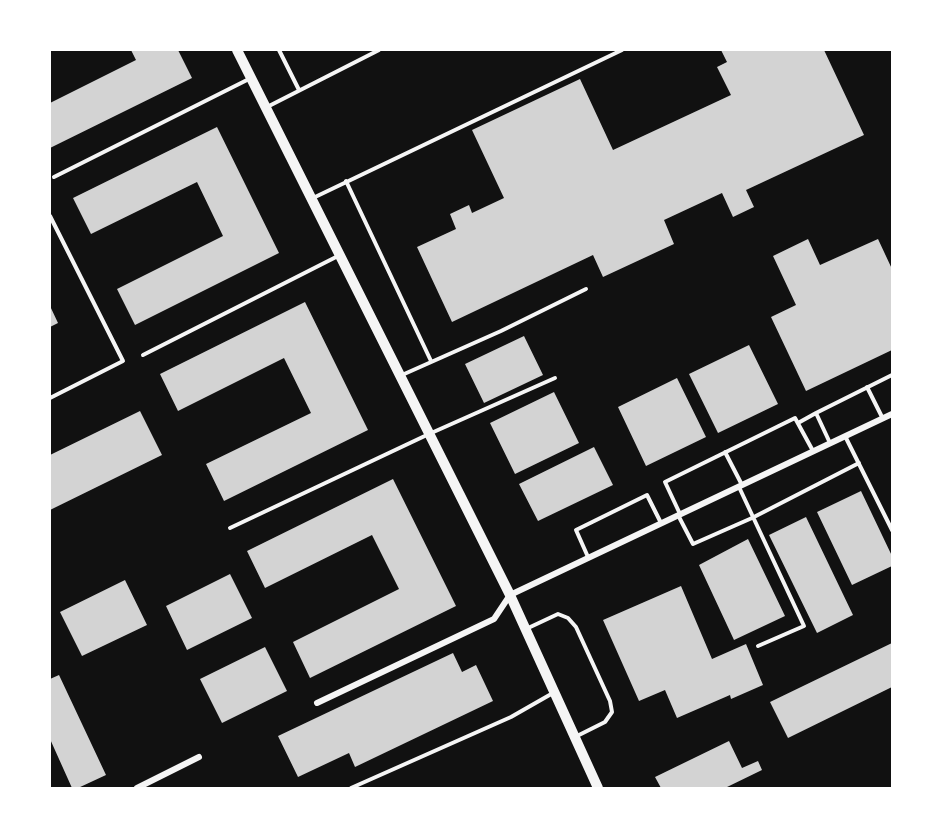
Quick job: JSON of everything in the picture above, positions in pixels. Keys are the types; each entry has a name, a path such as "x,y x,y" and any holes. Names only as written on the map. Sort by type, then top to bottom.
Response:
{"street":[{"path":"237,50 510,595 598,789"},
{"path":"317,703 494,619 510,595 892,414"},
{"path":"137,789 199,757"}],"lane":[{"path":"279,50 299,90"},
{"path":"266,107 379,50"},
{"path":"312,198 622,50"},
{"path":"54,177 252,78"},
{"path":"346,181 431,361"},
{"path":"50,216 123,361 50,398"},
{"path":"143,355 340,255"},
{"path":"401,375 586,290"},
{"path":"798,423 892,375"},
{"path":"230,528 429,434 555,378"},
{"path":"867,387 883,418"},
{"path":"816,413 830,443"},
{"path":"813,452 795,418 665,482 693,544 752,518 859,463"},
{"path":"845,436 892,530"},
{"path":"725,452 752,518 804,626 758,646"},
{"path":"589,558 576,530 647,495 661,523"},
{"path":"525,630 558,615 568,618 576,627 610,701 612,712 605,722 574,738"},
{"path":"351,789 511,717 554,692"}],"building":[{"path":"131,50 178,50 192,78 50,148 50,103 136,60"},
{"path":"721,50 824,50 864,135 746,190 754,207 733,217 722,193 664,220 674,244 603,277 593,255 452,322 417,247 456,229 450,214 469,205 472,213 504,198 472,130 580,79 613,150 731,95 717,67 727,62"},
{"path":"217,127 279,253 135,325 117,289 223,236 197,182 91,234 73,198"},
{"path":"808,239 820,265 878,239 892,269 892,350 806,391 771,317 796,305 773,256"},
{"path":"305,302 368,430 224,501 206,464 311,413 284,358 178,411 160,374"},
{"path":"50,306 58,323 50,327"},
{"path":"524,336 543,375 484,403 465,364"},
{"path":"749,345 778,404 718,433 689,374"},
{"path":"677,378 706,437 646,466 618,407"},
{"path":"554,392 579,443 515,474 490,423"},
{"path":"140,411 162,455 50,510 50,455"},
{"path":"594,447 613,485 538,521 519,484"},
{"path":"393,479 456,606 310,678 293,642 399,589 372,535 265,588 247,551"},
{"path":"861,491 892,556 892,566 852,585 817,512"},
{"path":"806,517 853,615 817,633 769,535"},
{"path":"748,539 785,616 734,640 699,565"},
{"path":"230,574 252,618 187,650 166,606"},
{"path":"125,580 147,625 82,656 60,612"},
{"path":"681,586 712,659 746,644 763,685 731,699 730,695 677,718 665,690 639,701 603,620"},
{"path":"892,643 892,687 788,738 770,702"},
{"path":"265,647 287,691 222,723 200,679"},
{"path":"453,653 462,672 476,665 493,701 355,767 349,753 298,777 278,736"},
{"path":"59,675 106,775 78,788 72,788 50,739 50,679"},
{"path":"729,741 742,768 758,761 762,770 725,788 661,788 655,777"}]}
